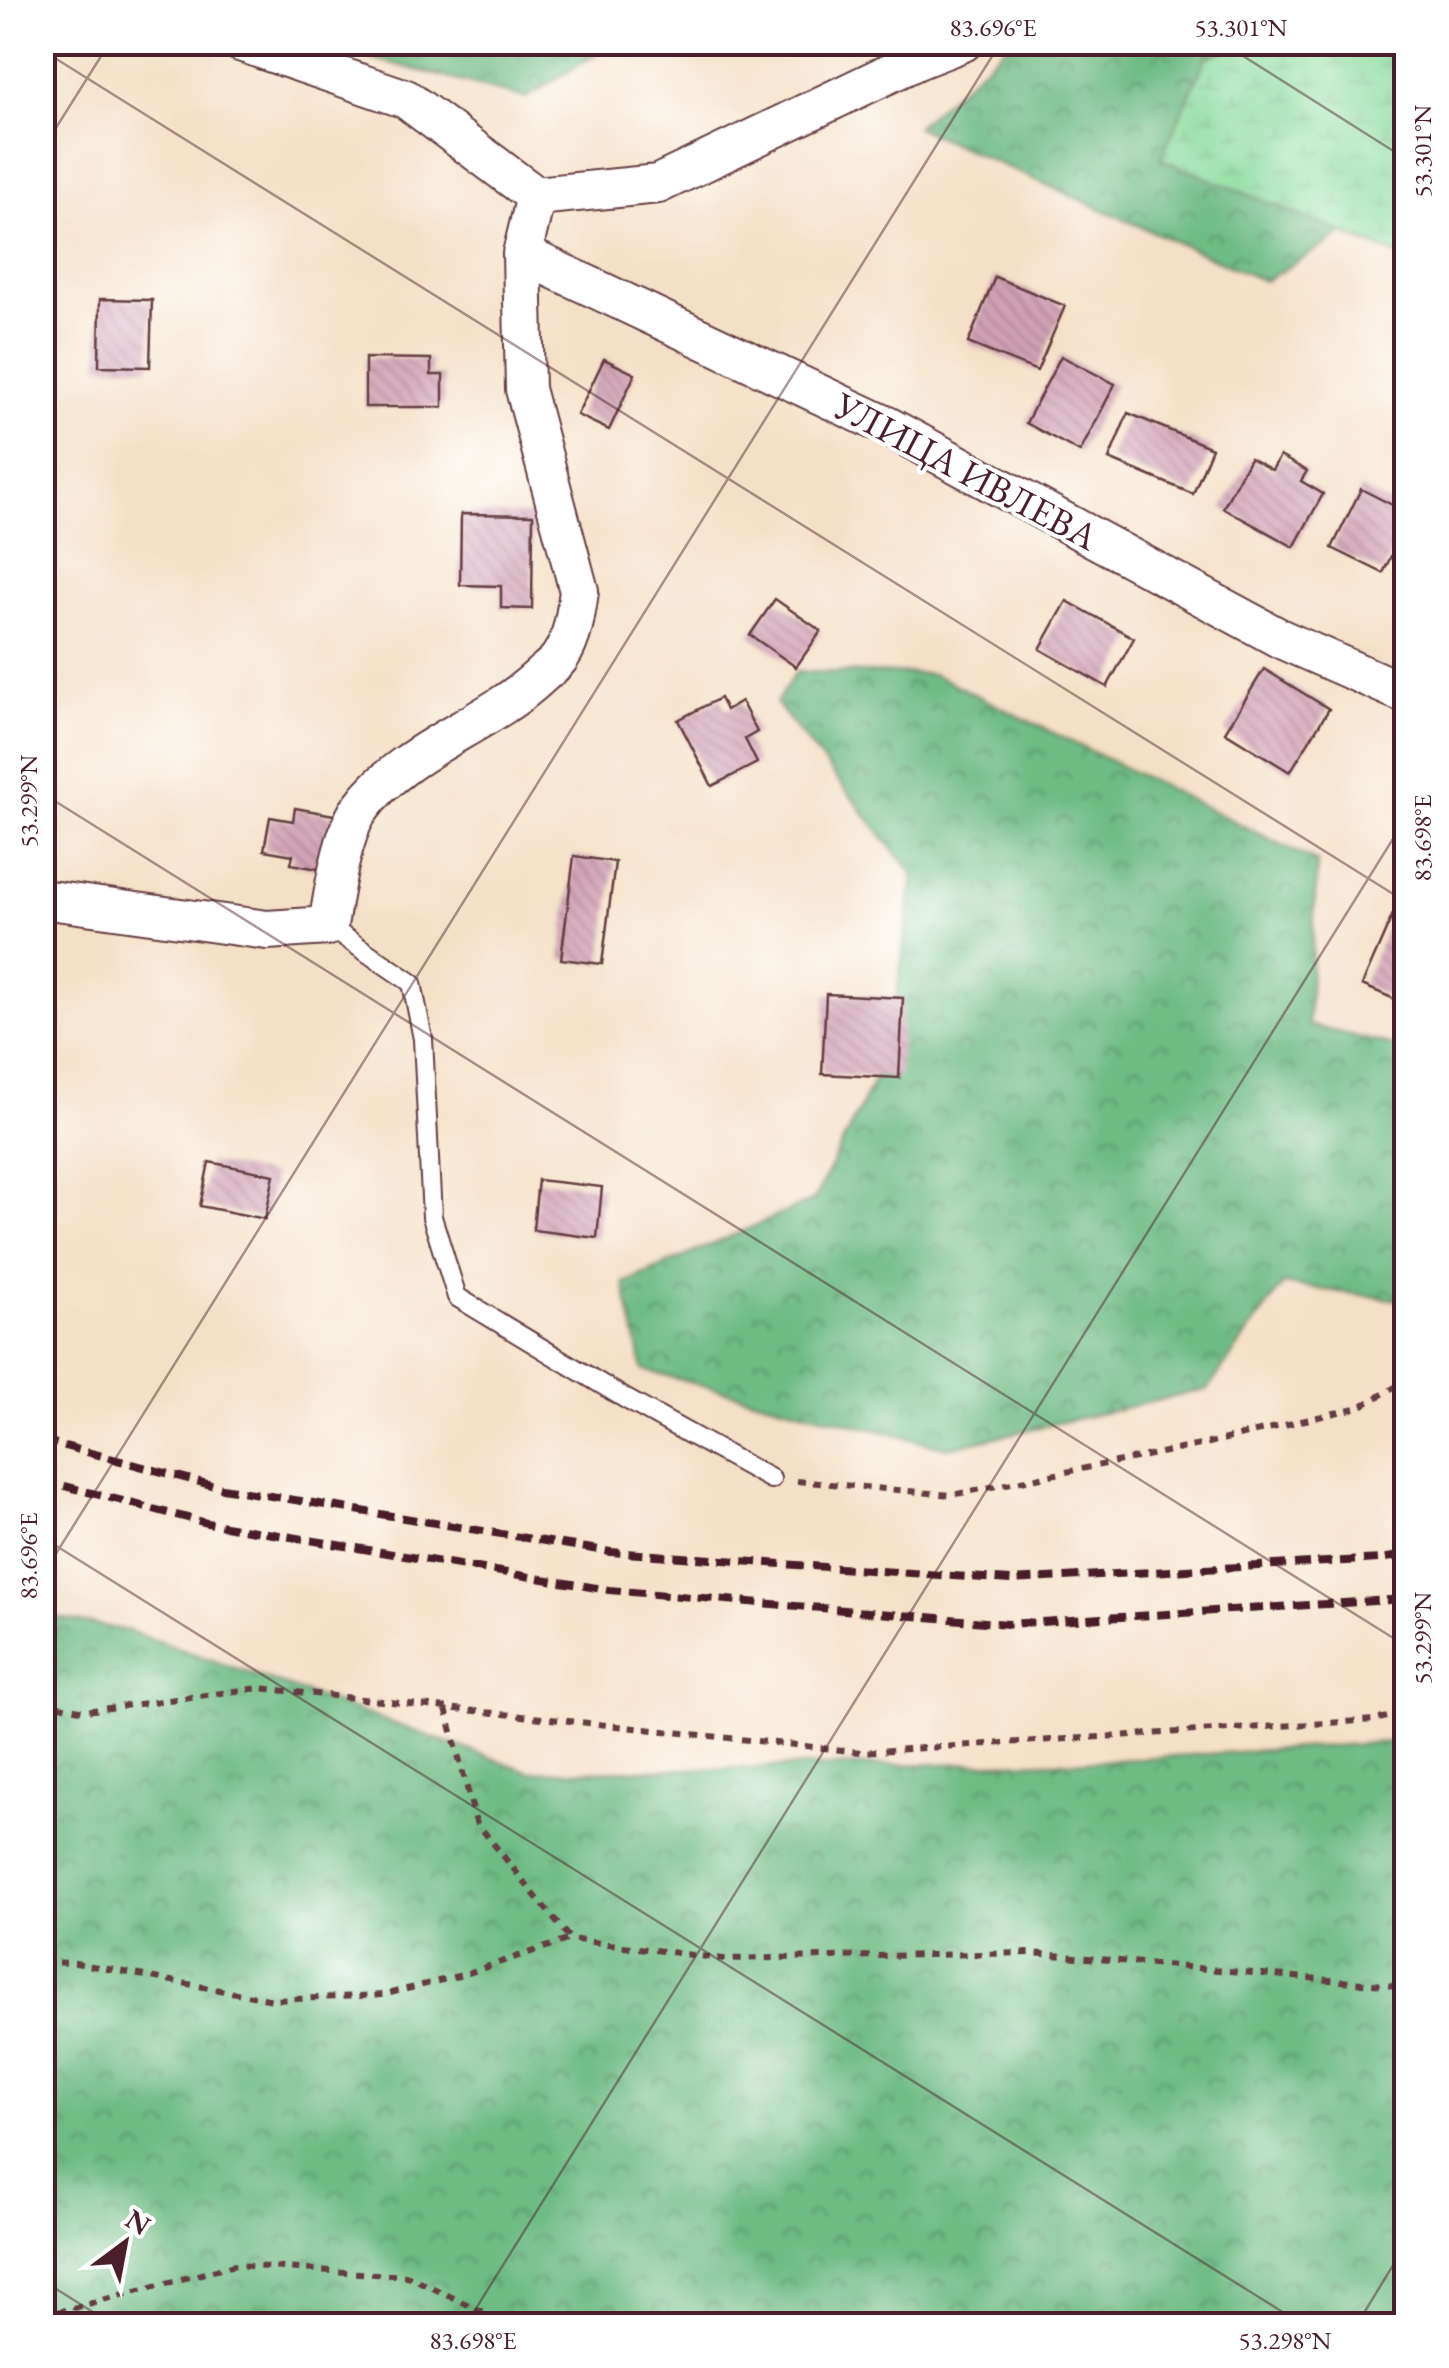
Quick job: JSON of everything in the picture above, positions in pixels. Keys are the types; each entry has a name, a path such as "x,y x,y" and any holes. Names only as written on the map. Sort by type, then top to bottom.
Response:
{"street":[{"path":"240,42 406,99 536,196 658,184 917,60 963,42"},
{"path":"42,899 267,930 328,926 337,875 357,812 378,788 524,691 560,657 575,622 578,591 525,389 522,254 536,196"},
{"name":"УЛИЦА ИВЛЕВА","path":"522,254 887,426 1281,639 1406,694"}],"lane":[{"path":"328,926 412,983 424,1039 432,1216 457,1297 626,1399 771,1479"}],"path":[{"path":"771,1479 952,1495 1205,1444 1360,1407 1406,1381"},
{"path":"42,1702 86,1711 258,1688 862,1752 1374,1720 1406,1713"},
{"path":"446,1708 476,1822 570,1939"},
{"path":"42,1962 76,1963 274,2000 399,1991 570,1939 724,1960 1032,1953 1406,1986"},
{"path":"42,2316 236,2265 408,2276 512,2326"},
{"path":"70,2326 75,2308"}],"green space":[{"path":"613,42 526,98 312,43"},
{"path":"1010,43 1243,43 1206,58 1162,159 1345,233 1264,281 916,127"},
{"path":"1243,43 1392,43 1406,47 1406,259 1161,159 1206,58"},
{"path":"796,672 933,674 1317,862 1308,1025 1406,1049 1406,1301 1283,1284 1208,1389 947,1448 643,1370 624,1283 814,1200 889,1050 914,875 776,703"},
{"path":"43,1615 129,1631 531,1772 1101,1761 1406,1741 1406,2325 43,2325"}],"building":[{"path":"995,277 1065,306 1037,371 968,343"},
{"path":"100,299 152,300 150,367 99,366"},
{"path":"1061,356 1115,384 1080,452 1026,423"},
{"path":"365,358 431,359 431,375 443,375 443,407 365,407"},
{"path":"604,359 635,374 609,430 577,415"},
{"path":"1128,413 1212,448 1193,494 1109,459"},
{"path":"1280,456 1307,471 1301,481 1323,494 1294,547 1223,508 1250,458 1272,470"},
{"path":"1361,489 1406,512 1406,524 1383,573 1332,548"},
{"path":"461,514 533,515 532,609 501,608 501,586 460,585"},
{"path":"775,599 821,631 796,667 750,635"},
{"path":"1067,601 1134,638 1107,687 1040,649"},
{"path":"1264,669 1329,709 1290,772 1225,732"},
{"path":"720,698 726,710 741,701 757,732 745,739 757,763 712,786 678,720"},
{"path":"295,808 334,815 324,870 291,864 293,855 264,850 270,817 293,821"},
{"path":"574,856 615,862 602,964 561,959"},
{"path":"1393,914 1406,920 1406,1004 1362,985"},
{"path":"826,994 903,998 899,1078 822,1074"},
{"path":"209,1162 274,1175 265,1219 200,1206"},
{"path":"538,1180 602,1187 597,1238 533,1230"}],"railway":[{"path":"42,1440 222,1488 611,1552 1011,1580 1406,1555"},
{"path":"42,1480 207,1523 609,1590 1008,1624 1406,1599"}]}
